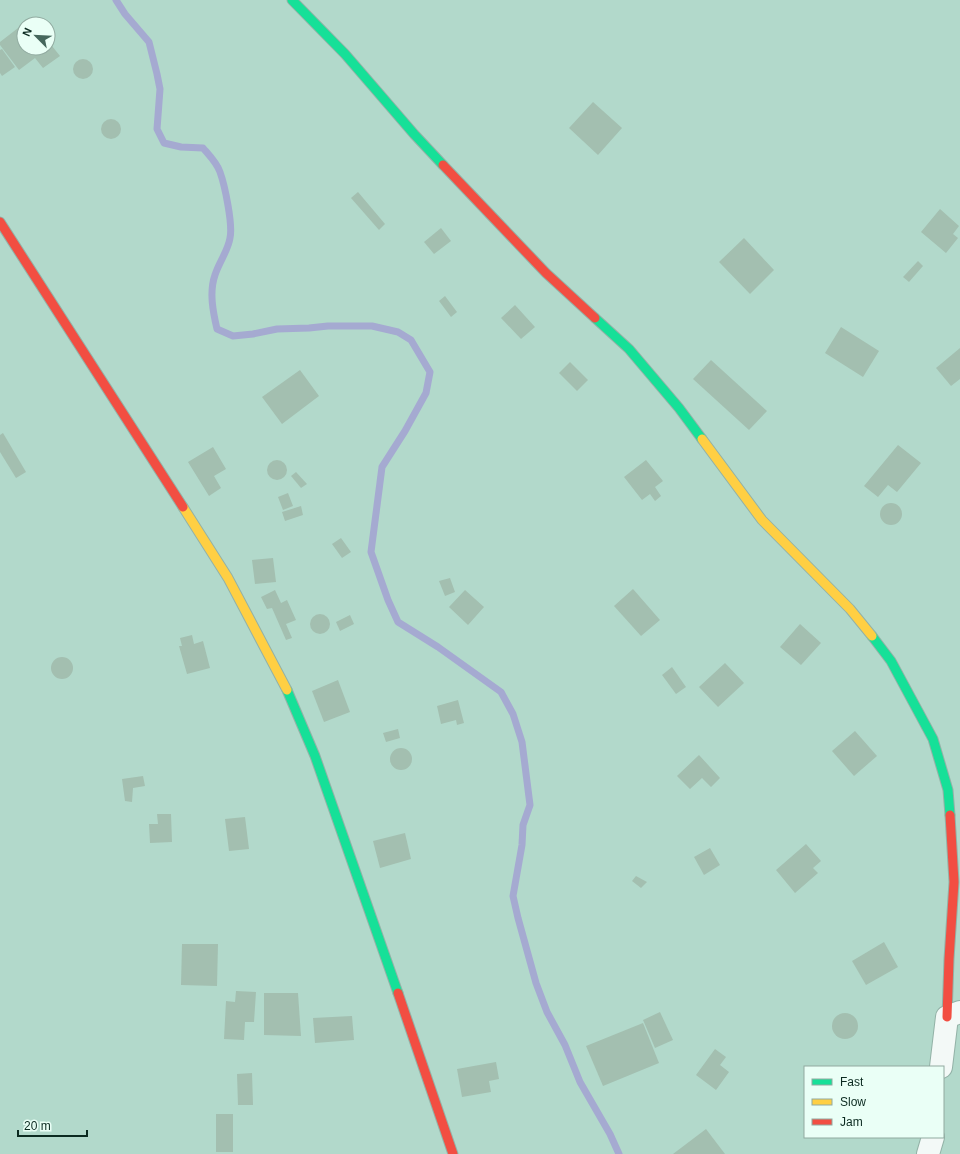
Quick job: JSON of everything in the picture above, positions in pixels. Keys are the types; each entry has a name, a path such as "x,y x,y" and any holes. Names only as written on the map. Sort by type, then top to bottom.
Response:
{"street":[{"path":"292,0 345,54 420,140 546,273 629,349 678,408 762,520 850,609 891,661 933,739 948,790 954,882 949,959 953,1014 941,1066"},
{"path":"0,222 228,578 282,679 315,756 391,971 453,1154"},
{"path":"928,1154 933,1138"}],"building":[{"path":"16,30 16,56 56,56 56,51 60,56 43,68 35,58 19,70 0,45 0,42"},
{"path":"2,49 15,67 2,76 0,73 0,50"},
{"path":"83,59 90,62 93,69 90,76 83,79 76,76 73,69 76,62"},
{"path":"593,102 622,128 598,155 569,128"},
{"path":"111,119 118,122 121,129 118,136 111,139 104,136 101,129 104,122"},
{"path":"358,192 385,224 379,230 351,198"},
{"path":"940,209 959,226 953,234 958,238 946,253 921,232"},
{"path":"441,228 451,241 434,254 424,242"},
{"path":"744,238 774,270 750,294 719,262"},
{"path":"918,261 923,266 909,282 903,277"},
{"path":"445,296 457,312 451,317 439,301"},
{"path":"515,305 535,327 521,339 501,318"},
{"path":"841,327 879,351 863,377 825,353"},
{"path":"960,348 960,379 951,386 936,368"},
{"path":"711,360 767,411 749,430 693,379"},
{"path":"570,362 588,380 577,391 559,373"},
{"path":"300,370 319,396 282,424 262,397"},
{"path":"3,433 26,472 16,478 0,452 0,435"},
{"path":"898,445 921,463 897,492 888,485 878,497 864,486"},
{"path":"213,447 226,469 214,476 221,488 209,496 188,462"},
{"path":"277,460 284,463 287,470 284,477 277,480 270,477 267,470 270,463"},
{"path":"646,460 663,481 655,487 661,496 655,501 650,494 642,500 624,477"},
{"path":"296,472 307,484 301,488 291,476"},
{"path":"288,493 293,506 283,510 278,497"},
{"path":"891,503 899,506 902,514 899,522 891,525 883,522 880,514 883,506"},
{"path":"301,506 303,515 285,521 282,512"},
{"path":"341,538 351,552 342,558 332,544"},
{"path":"273,558 276,582 255,584 252,560"},
{"path":"450,578 455,592 445,596 439,581"},
{"path":"633,589 660,620 641,636 614,606"},
{"path":"275,590 281,603 287,600 296,620 286,624 292,638 286,640 272,608 267,609 261,597"},
{"path":"465,590 484,607 468,625 449,607"},
{"path":"320,614 327,617 330,624 327,631 320,634 313,631 310,624 313,617"},
{"path":"350,615 354,624 340,631 336,622"},
{"path":"800,624 821,643 801,665 780,647"},
{"path":"192,635 194,644 203,641 210,668 187,674 179,646 182,646 180,638"},
{"path":"62,657 70,660 73,668 70,676 62,679 54,676 51,668 54,660"},
{"path":"725,663 744,683 718,707 699,687"},
{"path":"672,667 686,687 676,694 662,675"},
{"path":"338,680 350,712 324,722 312,691"},
{"path":"458,700 464,723 457,725 456,720 441,724 437,706"},
{"path":"398,729 400,738 386,742 383,733"},
{"path":"855,731 877,756 854,776 832,751"},
{"path":"401,748 409,751 412,759 409,767 401,770 393,767 390,759 393,751"},
{"path":"699,755 720,778 711,787 702,778 690,789 677,776"},
{"path":"143,776 145,786 133,788 132,802 125,801 122,779"},
{"path":"157,814 171,814 172,842 150,843 149,824 158,824"},
{"path":"245,817 249,849 229,851 225,819"},
{"path":"405,833 411,859 380,868 373,841"},
{"path":"806,844 821,861 813,868 818,873 795,893 776,870"},
{"path":"710,848 720,865 704,875 694,857"},
{"path":"636,876 647,882 641,888 632,881"},
{"path":"884,942 898,967 866,985 852,961"},
{"path":"182,944 218,944 217,986 181,985"},
{"path":"236,991 256,992 254,1022 245,1022 244,1040 224,1039 226,1001 235,1002"},
{"path":"264,993 298,993 301,1036 264,1035"},
{"path":"660,1012 673,1040 655,1048 643,1020"},
{"path":"845,1013 854,1017 858,1026 854,1035 845,1039 836,1035 832,1026 836,1017"},
{"path":"352,1016 354,1040 315,1043 313,1018"},
{"path":"643,1023 659,1063 603,1086 586,1046"},
{"path":"715,1049 726,1057 720,1065 729,1072 716,1090 696,1075"},
{"path":"496,1062 499,1079 489,1081 491,1092 462,1097 457,1069"},
{"path":"252,1073 253,1105 238,1105 237,1074"},
{"path":"216,1114 233,1114 233,1152 216,1152"},
{"path":"706,1129 725,1154 673,1154"}],"waterway":[{"path":"116,0 125,14 149,42 160,89 157,129 164,143 181,147 203,148 217,165 222,178 228,205 231,232 229,243 217,270 212,288 213,309 217,329 233,336 277,329 328,326 372,326 398,332 411,340 430,372 426,393 405,431 382,467 371,552 388,600 398,622 438,647 501,692 513,714 522,742 530,805 523,825 522,845 513,896 518,918 536,983 547,1012 565,1045 580,1082 610,1134 619,1154"}],"traffic: fast":[{"path":"292,0 345,54 414,134 443,165"},
{"path":"595,318 629,349 679,408 702,439"},
{"path":"872,636 891,661 933,739 948,790 950,815"},
{"path":"287,690 315,756 398,993"}],"traffic: slow":[{"path":"702,439 762,520 850,609 872,636"},
{"path":"183,507 228,578 287,690"}],"traffic: jam":[{"path":"443,165 546,273 595,318"},
{"path":"0,222 183,507"},
{"path":"947,1017 954,882 950,815"},
{"path":"398,993 453,1154"}]}
